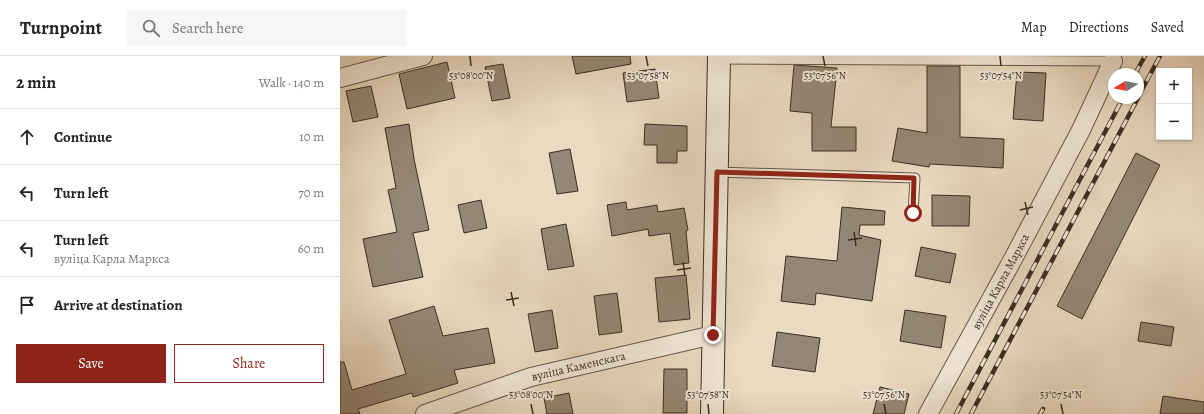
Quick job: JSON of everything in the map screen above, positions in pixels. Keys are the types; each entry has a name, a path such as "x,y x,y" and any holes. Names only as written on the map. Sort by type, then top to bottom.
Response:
{"main road":[{"path":"712,414 719,57"}],"street":[{"path":"340,78 423,56"},
{"name":"вуліца Карла Маркса","path":"928,414 1013,259 1081,130 1113,61"},
{"name":"вуліца Каменскага","path":"424,414 531,377 713,335"}],"lane":[{"path":"719,57 1113,61"},
{"path":"717,172 914,178 913,213"}],"building":[{"path":"572,56 630,56 631,64 576,74"},
{"path":"447,62 455,98 407,109 399,74"},
{"path":"503,64 510,98 492,101 485,67"},
{"path":"794,65 837,68 831,127 856,127 856,151 812,151 812,113 790,111"},
{"path":"927,66 960,66 960,137 1004,139 1003,168 930,164 929,167 892,161 898,128 927,133"},
{"path":"655,69 659,98 627,102 623,73"},
{"path":"1017,72 1046,73 1043,121 1013,119"},
{"path":"371,86 378,117 353,122 346,91"},
{"path":"409,124 414,159 429,230 413,233 423,277 373,287 363,239 397,232 388,190 396,188 385,128"},
{"path":"645,124 687,126 687,151 677,151 677,163 657,163 657,145 644,145"},
{"path":"570,149 578,191 557,194 549,153"},
{"path":"1136,153 1160,165 1082,319 1057,306"},
{"path":"932,195 970,196 969,226 932,226"},
{"path":"481,200 487,228 464,233 458,205"},
{"path":"626,202 627,210 657,205 658,212 684,208 688,230 686,231 689,263 674,265 670,233 649,236 648,229 612,236 607,205"},
{"path":"842,207 885,211 884,225 860,225 859,235 881,240 872,301 816,293 815,305 781,301 786,256 837,261"},
{"path":"566,224 574,266 548,270 541,229"},
{"path":"921,247 956,254 950,283 915,276"},
{"path":"686,275 690,319 659,322 655,278"},
{"path":"617,293 622,332 599,335 594,296"},
{"path":"434,306 443,336 488,328 495,363 454,370 458,383 413,397 412,393 358,409 360,414 340,414 340,362 344,362 352,390 406,374 389,320"},
{"path":"552,310 558,348 535,352 528,314"},
{"path":"905,310 946,316 941,348 900,341"},
{"path":"1141,322 1174,327 1171,346 1138,341"},
{"path":"777,332 820,338 815,372 772,366"},
{"path":"664,369 687,369 687,413 663,413"},
{"path":"880,387 909,394 904,414 873,414"},
{"path":"569,393 573,414 547,414 544,398"},
{"path":"1163,396 1204,402 1204,414 1160,414"}],"railway":[{"path":"1138,68 1145,56"},
{"path":"1144,86 1160,56"},
{"path":"956,414 1120,104"},
{"path":"971,414 1135,104"},
{"path":"1040,414 1043,409"}],"route":[{"path":"713,335 717,172 914,178 913,213"}]}
